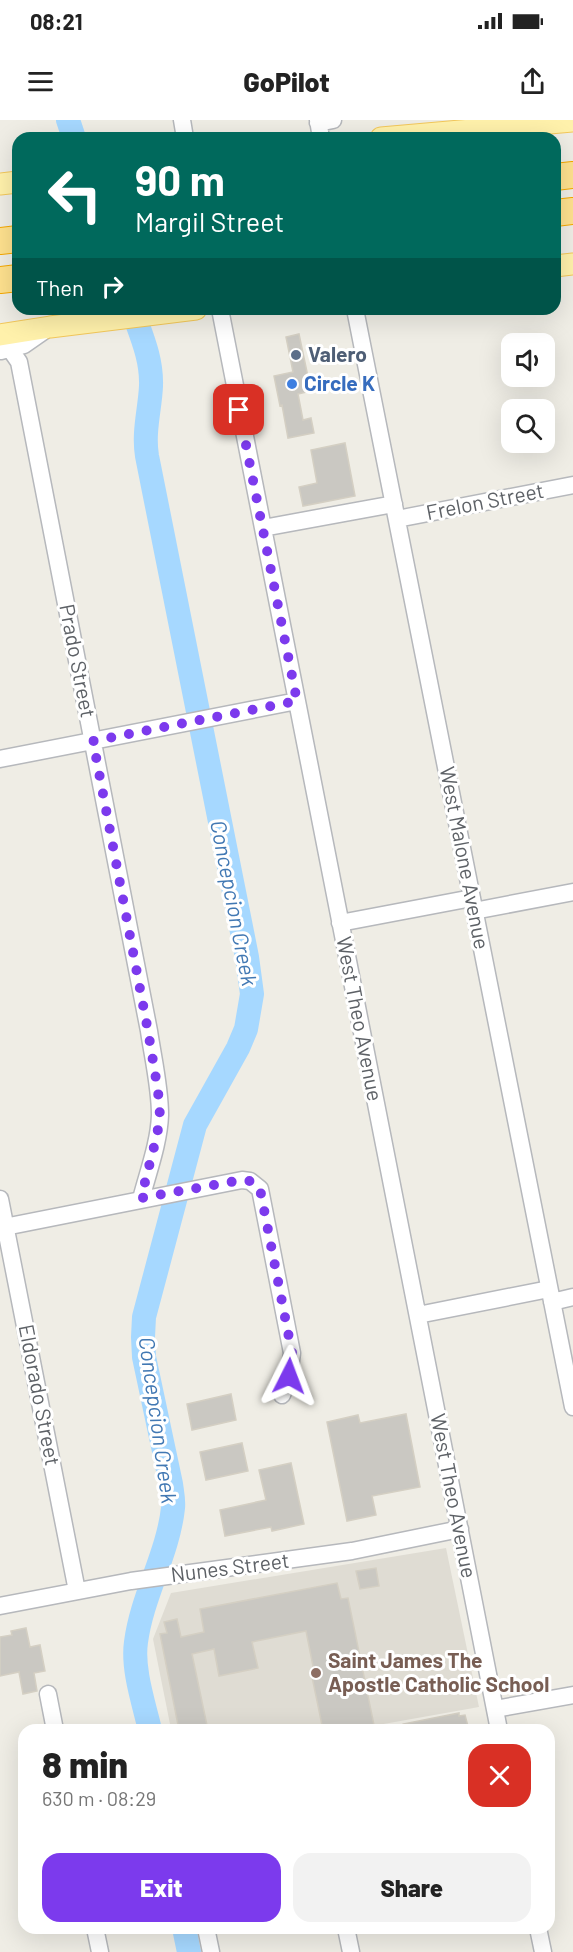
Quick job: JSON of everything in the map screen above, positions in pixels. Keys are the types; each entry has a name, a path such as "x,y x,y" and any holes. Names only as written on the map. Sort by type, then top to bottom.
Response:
{"main road":[{"path":"441,132 573,121"},
{"path":"50,327 61,315"},
{"path":"2,345 50,327 146,315"}],"street":[{"name":"West Theo Avenue","path":"221,315 498,1724"},
{"name":"West Malone Avenue","path":"356,315 573,1407"},
{"name":"Prado Street","path":"2,345 19,362 148,1031 160,1116 149,1197"},
{"name":"Frelon Street","path":"263,528 395,512 573,485"},
{"path":"0,759 297,701"},
{"path":"340,923 573,892"},
{"path":"3,1227 149,1197 242,1180 250,1181 260,1189 292,1353 289,1376 282,1395"},
{"name":"Eldorado Street","path":"0,1199 3,1227 77,1591"},
{"path":"417,1315 551,1295 573,1298"},
{"name":"Nunes Street","path":"0,1606 131,1581 352,1551 460,1529"},
{"path":"48,1694 54,1724"},
{"path":"495,1708 573,1695"},
{"path":"96,1934 100,1952"},
{"path":"207,1934 211,1952"},
{"path":"347,1934 351,1952"},
{"path":"539,1934 543,1952"}],"shaded area":[{"name":"Saint James The Apostle Catholic School","path":"446,1548 479,1707 384,1724 170,1724 153,1639 171,1593"}],"building":[{"path":"299,334 311,391 298,394 303,420 311,418 314,433 288,438 274,376 293,372 286,337"},
{"path":"345,443 355,496 303,506 299,487 317,483 311,450"},
{"path":"231,1394 236,1420 192,1430 187,1404"},
{"path":"406,1414 420,1487 372,1496 376,1515 347,1521 327,1422 358,1415 360,1423"},
{"path":"242,1443 248,1471 206,1480 200,1452"},
{"path":"291,1463 304,1524 272,1531 271,1527 225,1536 220,1510 266,1500 259,1470"},
{"path":"376,1568 379,1586 360,1589 356,1571"},
{"path":"337,1583 341,1599 348,1598 374,1724 322,1724 311,1672 314,1671 306,1631 252,1642 258,1668 219,1676 214,1649 192,1654 207,1724 178,1724 160,1634 167,1633 164,1622 177,1619 181,1637 204,1632 200,1609"},
{"path":"26,1628 30,1647 40,1645 45,1671 34,1673 37,1691 23,1694 19,1672 0,1676 0,1637 12,1635 11,1631"},
{"path":"459,1713 459,1716 465,1715 467,1724 403,1724"}],"waterway":[{"name":"Concepcion Creek","path":"68,120 72,132"},
{"name":"Concepcion Creek","path":"134,315 145,347 151,376 146,438 147,456 247,957 252,994 246,1029 238,1048 195,1125 144,1317 144,1357 173,1502 166,1542 144,1608 136,1642 137,1675 148,1724"},
{"name":"Concepcion Creek","path":"185,1934 189,1952"}],"place":[{"name":"Valero","path":"296,355"},
{"name":"Circle K","path":"292,384"},
{"name":"Saint James The Apostle Catholic School","path":"316,1673"}],"route":[{"path":"239,410 297,701 93,741 158,1091 160,1116 157,1135 141,1198 242,1180 250,1181 260,1189 292,1353 289,1376"}]}
